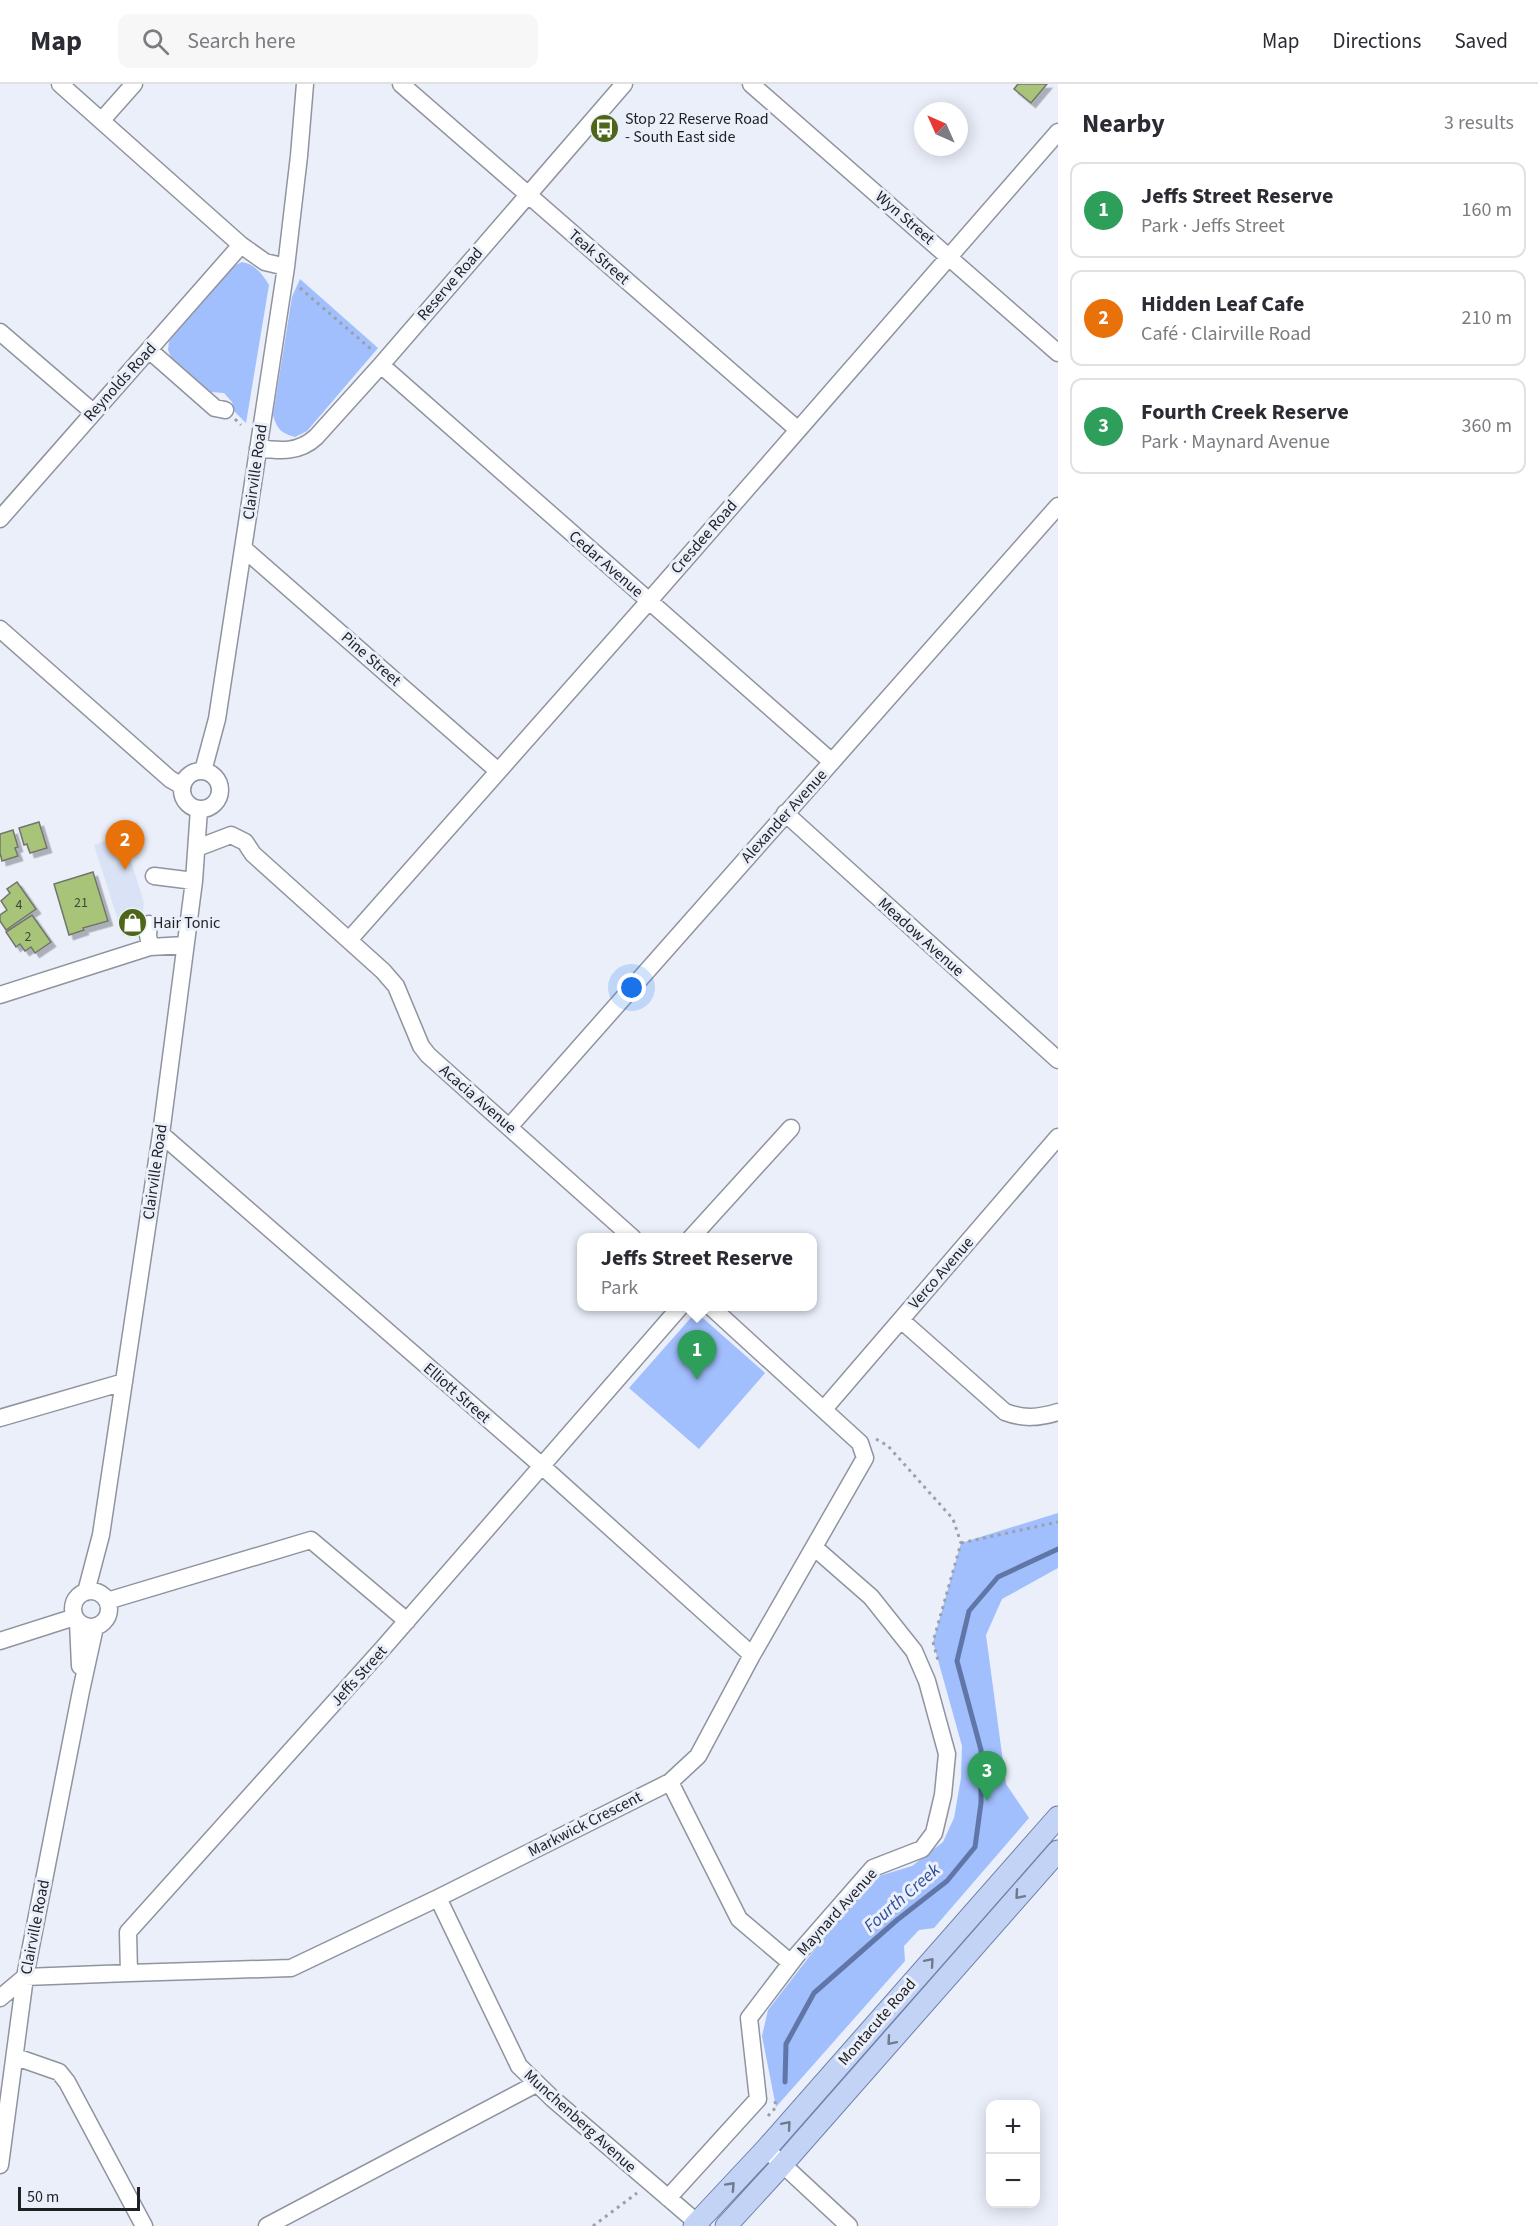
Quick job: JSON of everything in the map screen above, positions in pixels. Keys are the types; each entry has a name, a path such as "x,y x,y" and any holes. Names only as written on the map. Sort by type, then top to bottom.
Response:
{"main road":[{"name":"Montacute Road","path":"698,2225 1058,1817"},
{"name":"Montacute Road","path":"726,2226 1058,1851"}],"street":[{"path":"60,84 241,245 265,262 285,271"},
{"path":"102,120 134,84"},
{"name":"Clairville Road","path":"203,771 217,719 285,271 298,171 305,84"},
{"name":"Clairville Road","path":"298,171 315,84"},
{"name":"Teak Street","path":"402,84 798,429"},
{"name":"Reserve Road","path":"258,448 289,450 308,444 382,363 624,84"},
{"name":"Wyn Street","path":"751,84 1058,353"},
{"name":"Cresdee Road","path":"349,940 649,601 1058,132"},
{"name":"Reynolds Road","path":"0,519 241,245"},
{"path":"0,332 93,412"},
{"path":"149,350 214,408 225,410"},
{"name":"Cedar Avenue","path":"382,363 832,762"},
{"name":"Alexander Avenue","path":"510,1126 1058,506"},
{"name":"Pine Street","path":"243,548 498,771"},
{"path":"0,629 8,645 170,779 182,786"},
{"path":"203,771 214,777 220,788 219,795 212,805 200,809 189,805 183,797 182,786 190,775 203,771"},
{"name":"Clairville Road","path":"86,1592 101,1535 124,1382 194,881 200,809"},
{"name":"Meadow Avenue","path":"785,813 1058,1060"},
{"name":"Acacia Avenue","path":"197,848 225,837 241,839 253,854 383,971 396,986 421,1046 428,1055 628,1233"},
{"path":"154,876 194,881"},
{"path":"149,924 150,947"},
{"path":"0,995 150,947 185,945"},
{"path":"696,1233 791,1128"},
{"name":"Elliott Street","path":"160,1134 542,1466 752,1654"},
{"name":"Verco Avenue","path":"824,1409 1058,1137"},
{"name":"Jeffs Street","path":"129,1973 128,1932 407,1621 677,1311"},
{"path":"716,1311 860,1443"},
{"path":"901,1320 1005,1412 1020,1418 1038,1418 1058,1412"},
{"path":"0,1418 124,1382"},
{"name":"Markwick Crescent","path":"129,1973 291,1968 438,1898 670,1782 698,1756 752,1654 815,1548 865,1458 860,1443"},
{"name":"Clairville Road","path":"101,1535 105,1598"},
{"path":"105,1598 108,1614 105,1620 95,1627 83,1625 77,1619 74,1605 76,1599 86,1592 92,1591 105,1598 311,1540 407,1621"},
{"name":"Maynard Avenue","path":"668,2198 758,2099 749,2018 791,1963 873,1868 922,1849 934,1833 943,1795 947,1754 927,1682 914,1651 872,1597 815,1548"},
{"path":"0,1641 77,1619"},
{"name":"Clairville Road","path":"77,1619 81,1691"},
{"name":"Clairville Road","path":"0,2165 25,1977 95,1627"},
{"path":"670,1782 739,1919 791,1963"},
{"name":"Munchenberg Avenue","path":"438,1898 519,2066 536,2084 698,2225"},
{"path":"0,1998 25,1977 129,1973"},
{"path":"16,2057 59,2072 67,2082 144,2226"},
{"path":"267,2226 536,2084"},
{"path":"766,2149 849,2226"}],"path":[{"path":"285,271 382,363"},
{"path":"860,1443 875,1438 888,1446 953,1519 962,1544 933,1642 939,1665"},
{"path":"962,1544 1058,1522"},
{"path":"768,2116 776,2107 774,2097"},
{"path":"593,2226 650,2182"}],"shaded area":[{"path":"242,262 255,268 269,285 246,423 234,411 232,402 224,393 211,392 171,357 168,350 169,341 232,267"},
{"path":"300,279 378,348 307,431 295,437 280,430 273,415 292,297"},
{"path":"123,835 144,903 141,926 130,939 128,935 123,936 94,845"},
{"path":"696,1312 765,1373 699,1449 629,1388"},
{"path":"1058,1513 1058,1568 1002,1599 986,1635 1006,1784 1029,1818 934,1928 919,1930 904,1946 905,1961 776,2107 762,2036 768,2010 854,1899 879,1876 912,1866 943,1842 954,1818 961,1778 962,1746 933,1642 961,1543"}],"building":[{"path":"1018,84 1047,84 1031,103 1014,89"},
{"path":"39,822 47,848 30,853 27,844 24,845 19,828"},
{"path":"13,830 18,856 2,861 0,834"},
{"path":"93,872 108,921 83,928 84,930 69,935 54,884"},
{"path":"17,882 36,909 6,930 0,921 0,915 7,910 1,901 10,893 7,889"},
{"path":"32,915 51,942 35,953 31,947 25,951 20,944 16,947 6,932"}],"waterway":[{"name":"Fourth Creek","path":"785,2082 786,2044 814,1993 897,1920 947,1881 975,1847 981,1803 981,1750 957,1661 969,1611 998,1577 1058,1549"}],"place":[{"name":"Stop 22 Reserve Road - South East side","path":"604,128"},
{"name":"Hidden Leaf Cafe","path":"125,870"},
{"name":"Hair Tonic","path":"132,923"},
{"name":"Jeffs Street Reserve","path":"697,1380"},
{"name":"Fourth Creek Reserve","path":"987,1801"}]}
